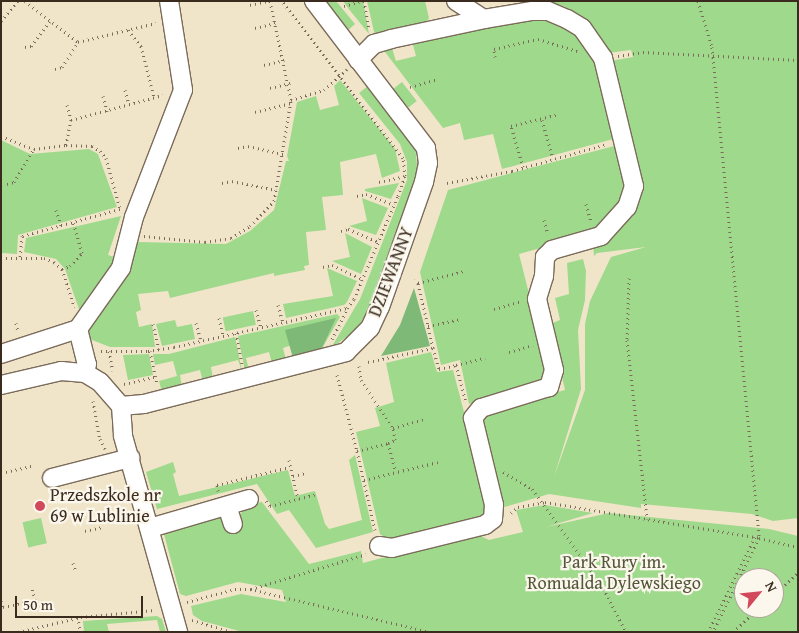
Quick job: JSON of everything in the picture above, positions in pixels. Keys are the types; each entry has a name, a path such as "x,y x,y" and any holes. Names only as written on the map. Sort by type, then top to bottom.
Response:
{"street":[{"name":"DZIEWANNY","path":"121,406 161,400 346,352 370,328 380,307 415,209 428,163 426,148 416,131 358,60 314,1"},
{"path":"456,1 484,19"},
{"path":"1,354 78,329 121,268 134,216 183,90 171,10"},
{"path":"358,60 374,44 383,41 484,19 532,11 548,11 582,28 607,57 634,186 627,207 601,236 552,250 545,257 544,276 537,299 554,370 548,387 481,408 473,418 494,505 493,519 486,525 392,548 379,546"},
{"path":"78,329 84,347 85,373"},
{"path":"1,385 61,371 85,373 100,382 121,406 123,436 178,632"},
{"path":"52,478 130,458"},
{"path":"150,528 249,499"},
{"path":"227,506 233,524"}],"path":[{"path":"1,21 18,1"},
{"path":"25,1 78,42"},
{"path":"134,216 140,236 205,242 231,238 250,226 274,201 291,102 290,83 269,1 250,5"},
{"path":"282,1 399,152 405,176 362,279 331,341"},
{"path":"344,6 363,1 370,38"},
{"path":"698,1 712,54 760,538 713,632"},
{"path":"55,69 62,67 78,42 128,30 171,10"},
{"path":"25,47 31,46 50,21"},
{"path":"255,28 275,23"},
{"path":"128,30 140,46 154,98"},
{"path":"494,57 494,49 538,39 607,57 643,52 712,54 798,60"},
{"path":"264,65 284,60"},
{"path":"255,112 324,90 358,60"},
{"path":"410,87 438,79"},
{"path":"270,88 290,83"},
{"path":"125,90 129,104"},
{"path":"71,120 183,90"},
{"path":"103,96 107,110"},
{"path":"66,144 71,120 67,105"},
{"path":"523,167 511,126 542,120 559,114"},
{"path":"542,120 553,158"},
{"path":"1,136 34,150 66,144 92,146 106,158 120,209 22,236 20,257"},
{"path":"447,183 523,167 624,140"},
{"path":"238,148 248,146 283,154"},
{"path":"7,184 14,182 34,150"},
{"path":"379,182 405,176"},
{"path":"222,183 232,181 276,190"},
{"path":"357,196 366,194 394,205"},
{"path":"56,210 61,225"},
{"path":"62,269 70,266 82,253 73,222"},
{"path":"341,231 348,229 378,242"},
{"path":"1,258 44,258 62,269 78,329"},
{"path":"323,267 332,265 362,279"},
{"path":"418,284 464,271"},
{"path":"629,278 627,340 647,519"},
{"path":"414,280 418,284 439,369 485,358"},
{"path":"494,309 537,299"},
{"path":"278,305 283,323"},
{"path":"84,347 99,350 150,351 348,308"},
{"path":"256,310 261,328"},
{"path":"219,318 223,336"},
{"path":"428,326 461,319"},
{"path":"196,323 201,341"},
{"path":"153,324 160,349"},
{"path":"236,333 244,371"},
{"path":"510,352 547,341"},
{"path":"368,362 433,348"},
{"path":"116,385 156,378 150,351"},
{"path":"456,365 473,418"},
{"path":"357,451 395,440 393,428 361,380 359,366"},
{"path":"250,590 362,556 379,546 337,375"},
{"path":"393,428 424,420"},
{"path":"388,443 396,472"},
{"path":"288,460 298,499 317,494"},
{"path":"482,460 532,490 600,584 626,632"},
{"path":"363,480 438,462"},
{"path":"1,473 31,466"},
{"path":"292,476 306,473"},
{"path":"510,515 518,507 542,502 755,537 798,547"},
{"path":"85,531 103,527"},
{"path":"708,632 755,537"},
{"path":"73,563 76,572"},
{"path":"784,586 798,573"},
{"path":"1,601 3,607 35,600 32,588"},
{"path":"190,601 236,590 250,590 432,632"},
{"path":"18,632 78,617 163,609"},
{"path":"186,612 200,625 232,632"},
{"path":"78,617 80,632"},
{"path":"733,632 748,618"}],"green space":[{"path":"336,1 355,24 346,32 325,3"},
{"path":"343,1 363,1 369,34 348,8"},
{"path":"367,1 425,1 429,18 423,27 375,36"},
{"path":"548,1 798,1 798,518 773,521 752,514 641,504 641,508 549,494 501,508 480,427 484,415 496,409 565,390 550,324 560,320 555,298 569,294 567,263 583,259 586,271 585,300 578,330 581,389 554,477 585,390 585,324 590,301 611,257 646,247 597,253 594,256 593,245 634,206 610,61 633,57 631,50 607,53 591,27 565,12 566,7"},
{"path":"527,17 546,19 577,32 594,55 617,138 502,169 493,134 464,140 460,123 443,128 382,48 391,45 396,61 416,56 412,41"},
{"path":"340,80 395,149 400,171 382,178 376,154 340,162 343,195 322,197 326,230 306,232 309,265 304,266 305,270 274,276 274,273 170,298 168,291 138,294 141,310 136,312 139,327 152,324 155,347 110,347 87,338 87,329 131,262 138,242 226,244 250,231 274,210 286,161 289,161 287,156 297,102 316,96 320,110 339,105 334,86"},
{"path":"402,82 417,101 408,108 393,89"},
{"path":"369,85 415,146 418,174 374,302 356,330 331,348 360,299 407,180 407,162 400,144 359,93"},
{"path":"1,140 30,154 89,149 98,154 117,207 18,235 17,254 1,253"},
{"path":"618,145 629,189 622,207 598,232 519,254 549,373 542,382 469,404 460,360 441,365 420,272 448,190"},
{"path":"399,183 391,199 365,191 365,189"},
{"path":"362,198 388,208 376,235 349,226 367,221"},
{"path":"121,216 108,255 117,258 80,312 65,269 56,259 24,252 26,238"},
{"path":"345,233 372,247 361,274 332,261 350,257"},
{"path":"327,268 357,281 347,302 344,305 286,318 283,304 333,296"},
{"path":"414,288 430,346 381,356 400,325"},
{"path":"253,311 256,325 226,331 223,317"},
{"path":"337,314 340,317 321,350 289,346 283,348 286,360 272,363 269,352 246,358 249,370 245,371 238,336"},
{"path":"336,318 321,350 293,358 285,330"},
{"path":"175,320 177,327 192,324 195,339 162,346 156,324"},
{"path":"235,337 242,371 238,360 211,367 213,379 203,382 200,370 180,375 182,387 162,392 159,381 177,376 173,361 155,365 153,354 169,354"},
{"path":"431,352 437,372 453,370 488,504 485,515 479,520 393,543 380,534 356,432 380,426 375,408 394,402 386,363"},
{"path":"149,354 153,375 128,380 123,355"},
{"path":"355,455 373,532 316,548 289,510 277,514 257,484 157,509 146,472 173,462 176,472 173,474 179,496 288,470 295,496 315,491 325,524 329,529 362,520 349,460"},
{"name":"Park Rury im. Romualda Dylewskiego","path":"262,502 309,564 361,551 363,563 475,533 489,540 523,532 516,510 545,505 593,513 546,527 609,513 769,529 798,536 798,632 243,632 202,621 193,615 191,606 241,594 286,602 282,590 238,582 186,596 180,594 164,534 217,514 224,519 229,532 241,527 240,515 247,505"},
{"path":"41,518 47,543 28,548 22,522"},
{"path":"157,616 162,619 166,632 160,632 157,620 107,624 109,632 84,632 83,621"}],"place":[{"name":"Przedszkole nr 69 w Lublinie","path":"40,506"}]}
